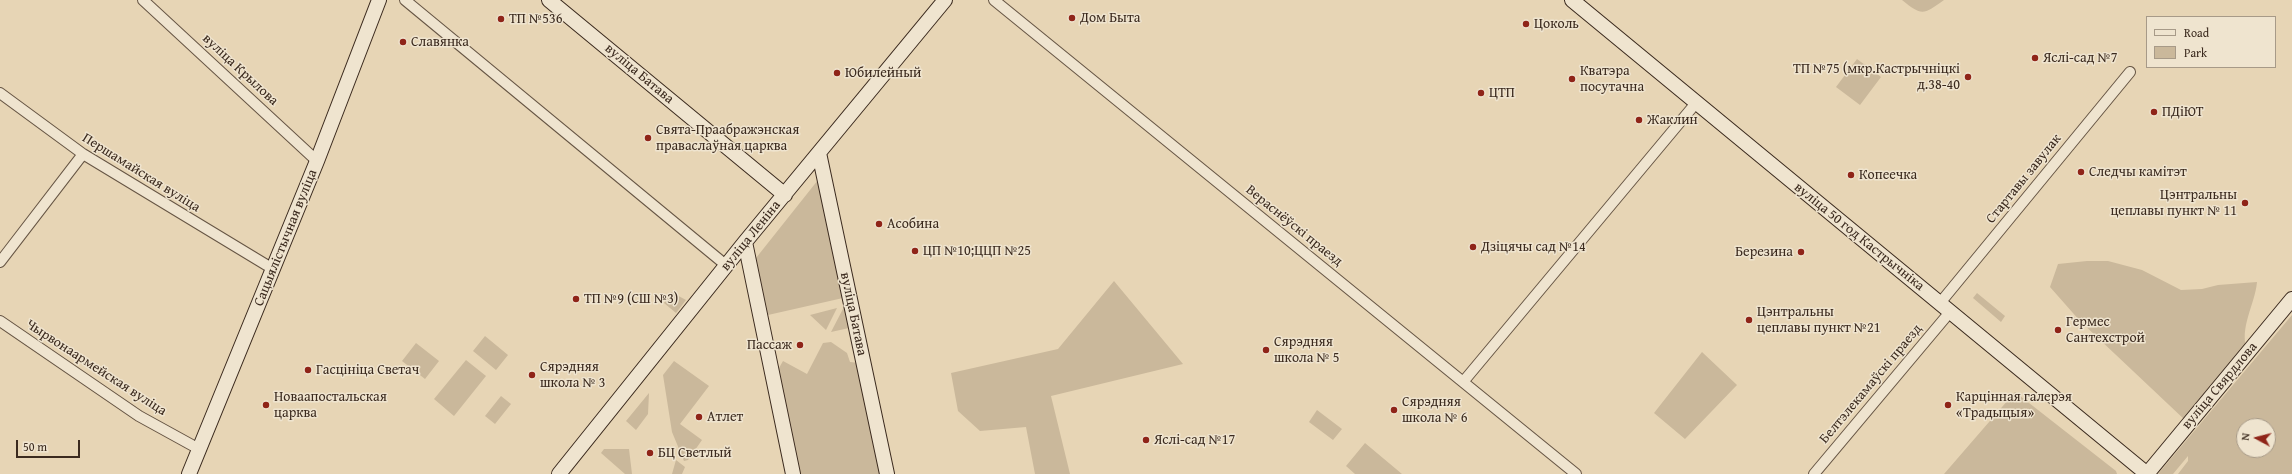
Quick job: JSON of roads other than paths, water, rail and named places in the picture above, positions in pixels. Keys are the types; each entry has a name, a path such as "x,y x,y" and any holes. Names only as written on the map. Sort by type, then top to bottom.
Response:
{"street":[{"name":"вуліца Крылова","path":"143,0 317,161"},
{"name":"Сацыялістычная вуліца","path":"189,474 317,161 379,0"},
{"path":"405,0 727,266"},
{"name":"вуліца Батава","path":"549,0 785,195"},
{"name":"вуліца Леніна","path":"559,474 746,242 945,0"},
{"name":"Вераснёўскі праезд","path":"994,0 1576,474"},
{"name":"вуліца 50 год Кастрычніка","path":"1572,0 2147,474"},
{"name":"Стартавы завулак","path":"1945,307 2130,72"},
{"name":"Першамайская вуліца","path":"0,93 83,154 273,269"},
{"path":"1463,382 1696,103"},
{"name":"вуліца Батава","path":"819,153 887,474"},
{"path":"0,262 83,154"},
{"path":"746,242 793,474"},
{"name":"вуліца Свярдлова","path":"2147,474 2292,299"},
{"name":"Белтэлекамаўскі праезд","path":"1814,474 1945,307"},
{"name":"Чырвонаармейская вуліца","path":"0,321 139,416 199,449"}],"place":[{"name":"Дом Быта","path":"1072,18"},
{"name":"ТП №536","path":"501,19"},
{"name":"Цоколь","path":"1526,24"},
{"name":"Славянка","path":"403,42"},
{"name":"Яслі-сад №7","path":"2035,58"},
{"name":"Юбилейный","path":"837,73"},
{"name":"ТП №75 (мкр.Кастрычніцкі д.38-40","path":"1968,77"},
{"name":"Кватэра посутачна","path":"1572,79"},
{"name":"ЦТП","path":"1481,93"},
{"name":"ПДіЮТ","path":"2154,112"},
{"name":"Жаклин","path":"1639,120"},
{"name":"Свята-Праабражэнская праваслаўная царква","path":"648,138"},
{"name":"Следчы камітэт","path":"2081,172"},
{"name":"Копеечка","path":"1851,175"},
{"name":"Цэнтральны цеплавы пункт № 11","path":"2245,203"},
{"name":"Асобина","path":"879,224"},
{"name":"Дзіцячы сад №14","path":"1473,247"},
{"name":"ЦП №10;ЦЦП №25","path":"915,251"},
{"name":"Березина","path":"1801,252"},
{"name":"ТП №9 (СШ №3)","path":"576,299"},
{"name":"Цэнтральны цеплавы пункт №21","path":"1749,320"},
{"name":"Гермес Сантехстрой","path":"2058,330"},
{"name":"Пассаж","path":"800,345"},
{"name":"Сярэдняя школа № 5","path":"1266,350"},
{"name":"Гасцініца Светач","path":"308,370"},
{"name":"Сярэдняя школа № 3","path":"532,375"},
{"name":"Новаапостальская царква","path":"266,405"},
{"name":"Карцінная галерэя «Традыцыя»","path":"1948,405"},
{"name":"Сярэдняя школа № 6","path":"1394,410"},
{"name":"Атлет","path":"699,417"},
{"name":"Яслі-сад №17","path":"1146,440"},
{"name":"БЦ Светлый","path":"650,453"}]}
